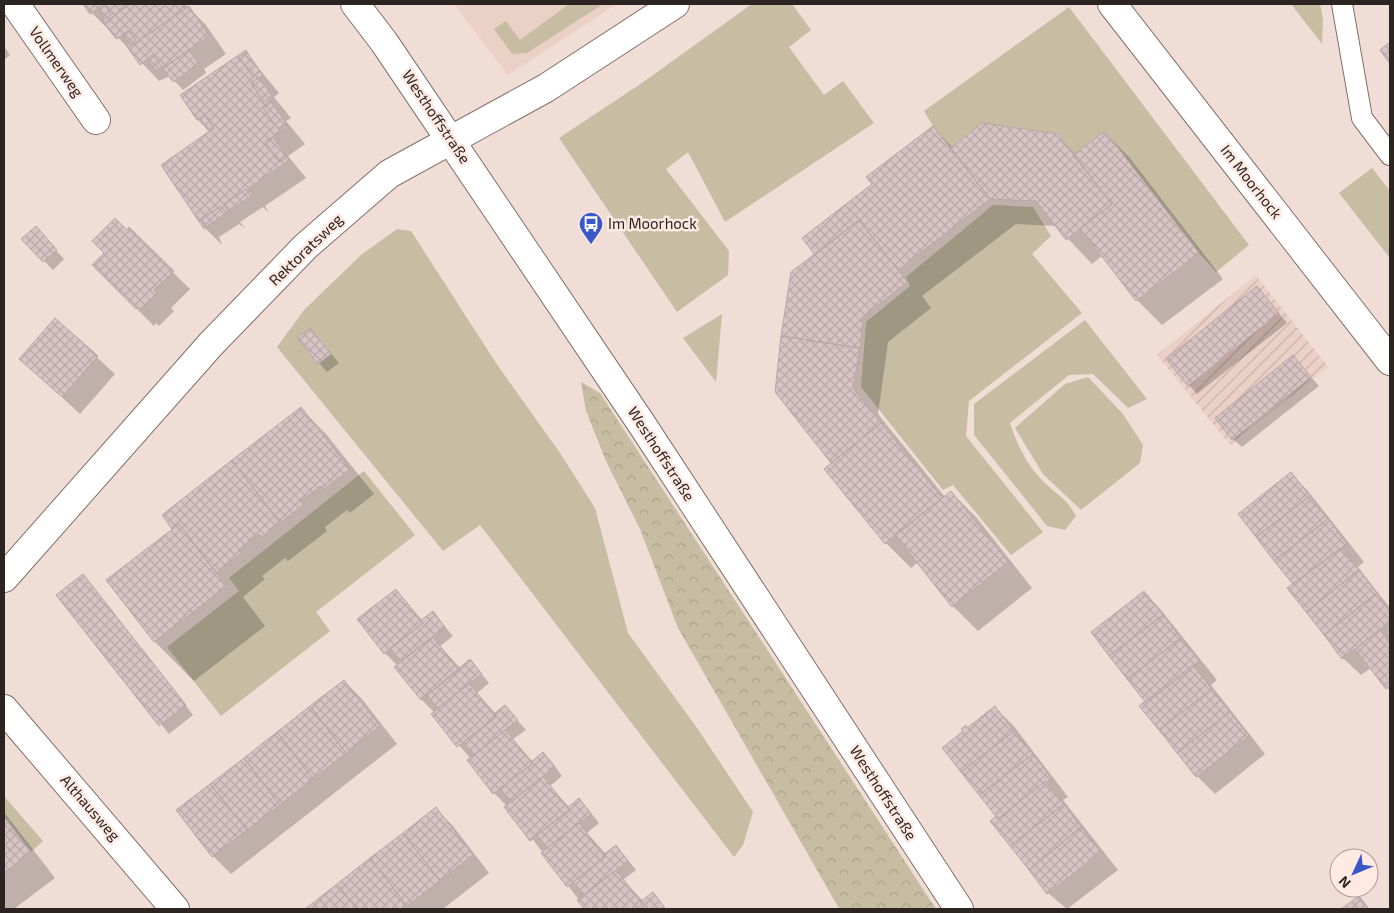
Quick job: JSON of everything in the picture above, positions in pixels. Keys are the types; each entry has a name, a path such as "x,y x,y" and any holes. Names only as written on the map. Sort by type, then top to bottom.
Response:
{"street":[{"name":"Vollmerweg","path":"15,4 96,120"},
{"name":"Westhoffstraße","path":"355,4 384,42 451,139 647,432 960,909"},
{"name":"Im Moorhock","path":"1112,4 1390,361"},
{"name":"Rektoratsweg","path":"4,578 211,344 306,246 389,174 546,88 667,6"},
{"name":"Althausweg","path":"4,709 175,909"}],"lane":[{"path":"1342,4 1362,118 1390,155"}],"shaded area":[{"path":"454,4 617,4 508,75"},
{"path":"1256,275 1328,367 1230,445 1157,355"}],"green space":[{"path":"569,4 603,4 527,53 512,54 494,29 506,21 520,40"},
{"path":"752,4 792,4 811,30 789,47 824,95 843,81 874,123 725,222 688,152 666,169 729,251 728,275 677,312 559,138 639,85"},
{"path":"1291,4 1320,4 1323,19 1322,44"},
{"path":"1069,7 1249,245 1216,272 1199,253 1073,155 1058,134 982,123 951,148 933,126 924,111"},
{"path":"1372,168 1390,191 1390,258 1339,193"},
{"path":"993,205 1033,207 1051,236 1032,254 1082,313 969,401 966,436 1043,532 1011,555 953,485 943,490 861,387 866,322 910,286 906,277"},
{"path":"397,229 411,231 496,363 560,453 595,508 628,633 697,728 753,812 743,845 734,857 480,525 443,551 277,347 304,310 361,255"},
{"path":"722,314 716,382 683,338"},
{"path":"1085,320 1147,399 1128,408 1093,374 1069,375 1010,423 1027,461 1047,485 1065,500 1076,516 1065,530 1047,526 974,435 974,404"},
{"path":"1088,377 1123,414 1143,445 1140,463 1081,510 1043,474 1015,428 1065,384"},
{"path":"581,382 600,393 936,909 840,909 837,905 678,628 640,529 606,461 586,411"},
{"path":"364,471 415,535 316,612 330,631 221,716 167,647 239,591 229,578"},
{"path":"4,796 43,841 31,852 4,817"}],"building":[{"path":"83,4 104,4 90,14"},
{"path":"104,4 130,4 104,23 103,20 111,15"},
{"path":"104,4 111,15 105,19 98,8"},
{"path":"130,4 181,4 185,9 128,48 127,46 136,40 129,31 116,39 104,23"},
{"path":"189,6 209,36 161,70 162,67 153,55 140,65 128,48"},
{"path":"129,31 136,40 130,44 123,34"},
{"path":"1390,42 1390,64 1380,50"},
{"path":"189,50 199,64 173,82 163,68"},
{"path":"246,50 247,52 239,57 253,77 260,71 263,75 251,83 264,102 272,96 274,99 263,108 278,129 286,123 288,126 265,142 279,162 287,157 289,160 249,188 253,194 251,196 246,189 224,204 229,212 226,213 221,206 202,219 206,227 204,229 161,165 214,128 205,115 197,120 180,95"},
{"path":"247,52 260,71 253,77 239,57"},
{"path":"153,55 162,67 156,71 148,59"},
{"path":"259,77 272,96 264,102 251,83"},
{"path":"271,102 286,123 278,129 263,108"},
{"path":"205,115 214,128 209,132 200,119"},
{"path":"982,123 1058,134 1112,204 1066,240 1036,201 990,199 951,148"},
{"path":"933,126 990,199 898,270 859,220 815,255 802,238 872,184 866,177"},
{"path":"1105,131 1199,253 1136,301 1080,228 1112,204 1073,155"},
{"path":"273,137 287,157 279,162 265,142"},
{"path":"246,189 251,196 229,212 224,204"},
{"path":"221,206 226,213 206,227 202,219"},
{"path":"115,218 127,230 129,227 174,271 154,290 158,293 141,310 138,307 136,309 92,265 104,253 92,241"},
{"path":"859,220 907,282 863,317 860,348 781,336 791,272"},
{"path":"36,226 57,250 43,262 21,239"},
{"path":"1257,286 1279,313 1188,386 1166,359"},
{"path":"55,318 98,356 62,397 19,359"},
{"path":"310,328 331,354 318,364 297,338"},
{"path":"781,336 860,348 853,388 881,423 831,463 775,392"},
{"path":"1293,355 1311,377 1232,440 1215,418"},
{"path":"301,407 350,469 324,489 321,486 301,501 303,505 280,523 232,460"},
{"path":"881,423 942,498 885,544 824,469"},
{"path":"232,460 280,523 262,537 259,534 238,550 241,553 216,573 179,524 172,529 162,515"},
{"path":"1291,472 1310,496 1256,537 1238,514"},
{"path":"951,491 1008,562 952,607 895,535"},
{"path":"1310,496 1328,519 1274,561 1256,537"},
{"path":"1328,519 1347,544 1293,584 1274,561"},
{"path":"179,524 227,586 154,642 106,580"},
{"path":"1341,548 1359,570 1306,612 1287,588"},
{"path":"1359,570 1377,593 1324,635 1306,612"},
{"path":"83,574 186,705 159,726 56,595"},
{"path":"396,589 423,623 384,654 357,619"},
{"path":"1144,591 1163,615 1109,656 1091,632"},
{"path":"1377,593 1390,611 1390,622 1342,659 1324,635"},
{"path":"433,611 445,627 401,661 390,648 423,623 420,621"},
{"path":"1163,615 1181,638 1127,679 1109,656"},
{"path":"1380,630 1390,643 1390,686 1386,689 1355,649"},
{"path":"433,637 459,670 421,700 394,667"},
{"path":"1181,638 1200,662 1146,703 1127,679"},
{"path":"470,659 482,674 438,708 427,695"},
{"path":"1193,665 1212,689 1159,730 1139,706"},
{"path":"344,680 380,726 346,753 310,706"},
{"path":"469,683 496,717 457,747 431,714"},
{"path":"1212,689 1230,712 1177,753 1159,730"},
{"path":"505,705 518,720 474,755 464,742 495,718 494,714"},
{"path":"310,706 346,753 313,779 277,732"},
{"path":"995,706 1014,731 961,772 942,748 963,731 961,729 966,725 967,728"},
{"path":"1230,712 1249,736 1196,777 1177,753"},
{"path":"506,730 532,764 493,794 467,760"},
{"path":"1014,731 1033,754 979,795 961,772"},
{"path":"277,732 313,779 280,805 244,758"},
{"path":"543,752 555,767 511,802 500,788 532,764 531,762"},
{"path":"1033,754 1052,779 1047,782 1045,781 998,819 979,795"},
{"path":"244,758 280,805 247,830 210,784"},
{"path":"543,776 569,810 530,841 504,807"},
{"path":"1045,781 1064,804 1010,846 990,821 996,816 998,819"},
{"path":"210,784 247,830 212,857 176,810"},
{"path":"579,798 591,814 547,848 537,835 569,810 567,808"},
{"path":"1064,804 1081,827 1029,870 1010,846"},
{"path":"436,807 473,855 440,881 403,833"},
{"path":"4,817 31,852 4,873"},
{"path":"579,823 605,857 567,887 541,853"},
{"path":"1081,827 1101,852 1047,894 1029,870"},
{"path":"403,833 440,881 407,906 370,858"},
{"path":"616,845 628,861 584,895 573,882 605,857 603,855"},
{"path":"370,858 407,906 403,909 357,909 337,884"},
{"path":"616,870 643,904 636,909 584,909 577,900"},
{"path":"337,884 357,909 305,909"},
{"path":"653,892 665,908 636,909 643,904 640,902"},
{"path":"1356,898 1361,898 1369,909 1341,909"}],"place":[{"name":"Im Moorhock","path":"591,245"}]}
